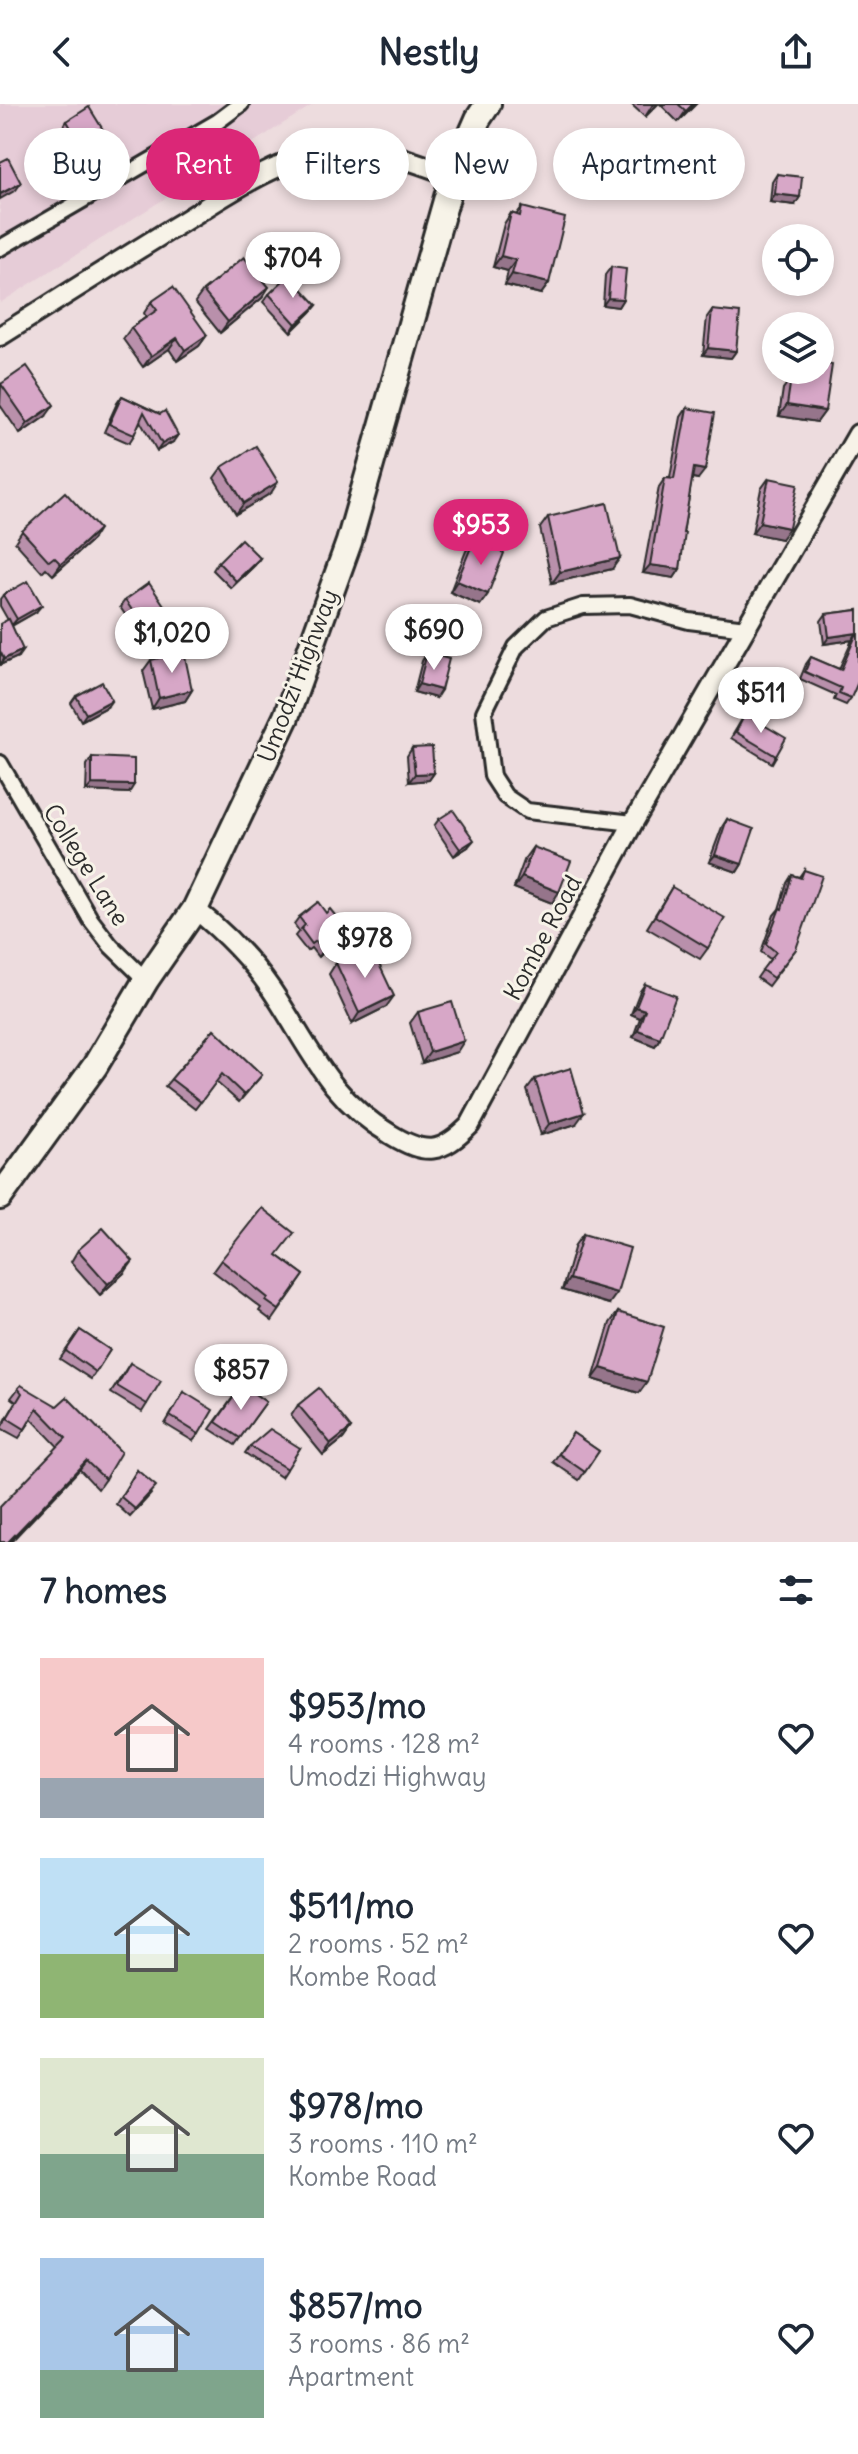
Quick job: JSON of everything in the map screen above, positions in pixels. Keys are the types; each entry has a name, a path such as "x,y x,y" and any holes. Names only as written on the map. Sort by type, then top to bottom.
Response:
{"highway":[{"name":"Umodzi Highway","path":"474,128 488,104"},
{"name":"Umodzi Highway","path":"0,1197 95,1066 146,980 195,909 286,717 349,542 446,200"}],"street":[{"path":"0,248 217,122 241,104"},
{"path":"0,336 249,181 302,157 337,150 365,150 425,166"},
{"name":"Kombe Road","path":"195,909 233,940 270,988 321,1072 347,1103 374,1125 408,1145 432,1150 453,1142 470,1125 633,823 858,434"},
{"path":"633,823 527,811 505,796 492,776 484,712 516,647 546,618 583,606 630,605 689,621 746,628"},
{"name":"College Lane","path":"0,763 91,920 111,946 146,980"}],"shaded area":[{"path":"0,104 314,104 260,138 260,128 146,128 146,200 163,200 0,303"}],"building":[{"path":"678,104 693,104 686,111"},
{"path":"89,107 102,128 71,128 67,121"},
{"path":"8,158 21,183 0,194 0,162"},
{"path":"777,174 802,177 800,197 775,194"},
{"path":"522,207 565,218 549,283 512,274 516,260 501,256 511,213 520,216"},
{"path":"244,257 269,287 228,322 203,291"},
{"path":"611,267 626,269 623,299 608,298"},
{"path":"289,275 317,305 296,324 269,294"},
{"path":"173,287 207,335 185,350 177,338 151,356 131,328 157,310 151,302"},
{"path":"712,310 740,313 736,351 708,348"},
{"path":"27,366 54,405 28,423 1,384"},
{"path":"790,384 829,384 825,411 787,405"},
{"path":"122,396 160,414 165,411 178,435 162,444 144,412 134,435 109,424"},
{"path":"687,408 715,413 705,470 694,468 680,569 650,565 665,478 674,479"},
{"path":"256,446 278,482 244,503 222,467"},
{"path":"769,478 798,484 789,528 760,522"},
{"path":"65,492 99,529 61,564 54,557 49,561 22,531"},
{"path":"607,503 620,558 560,572 548,517"},
{"path":"241,539 260,558 236,581 218,562"},
{"path":"474,540 504,553 488,594 457,581"},
{"path":"28,581 42,605 17,619 3,595"},
{"path":"149,583 168,611 144,627 125,600"},
{"path":"858,610 858,682 851,698 839,693 841,688 805,672 811,657 841,670 857,633 829,637 826,614"},
{"path":"9,619 23,650 4,659 0,651 0,624"},
{"path":"184,652 192,690 159,698 151,660"},
{"path":"427,653 449,659 441,690 419,684"},
{"path":"102,682 112,700 86,714 76,696"},
{"path":"745,714 786,738 776,756 736,732"},
{"path":"432,747 434,773 415,774 412,748"},
{"path":"92,757 134,759 134,785 92,784"},
{"path":"453,810 474,840 460,849 439,819"},
{"path":"727,819 754,829 742,864 715,855"},
{"path":"533,847 571,861 559,892 522,877"},
{"path":"804,870 822,876 796,949 773,978 762,970 776,952 766,944 782,909 792,875 801,878"},
{"path":"672,887 725,918 708,948 655,916"},
{"path":"318,902 326,913 330,909 339,920 335,924 343,934 323,949 316,941 312,944 301,929 305,925 299,917"},
{"path":"371,947 394,996 359,1013 336,963"},
{"path":"645,984 676,996 660,1038 638,1030 645,1010 636,1007"},
{"path":"452,1002 464,1041 430,1052 418,1012"},
{"path":"214,1029 262,1075 244,1095 222,1074 201,1102 171,1079"},
{"path":"571,1068 584,1113 549,1124 535,1079"},
{"path":"262,1208 294,1233 277,1255 304,1275 279,1310 221,1260"},
{"path":"103,1228 133,1261 108,1284 78,1250"},
{"path":"583,1234 630,1248 617,1293 569,1279"},
{"path":"618,1312 664,1327 647,1382 601,1368"},
{"path":"80,1330 110,1350 96,1372 66,1351"},
{"path":"130,1363 161,1381 147,1404 117,1386"},
{"path":"21,1385 57,1406 67,1397 121,1452 105,1479 86,1461 8,1542 0,1542 0,1507 66,1438 37,1408 25,1429 7,1418 22,1393 18,1388"},
{"path":"242,1385 266,1402 240,1438 216,1422"},
{"path":"319,1388 351,1428 331,1444 298,1405"},
{"path":"184,1392 213,1410 199,1434 170,1416"},
{"path":"270,1429 300,1448 287,1469 250,1446"},
{"path":"573,1433 599,1451 585,1472 559,1454"},
{"path":"137,1470 156,1486 135,1509 121,1497"}]}
